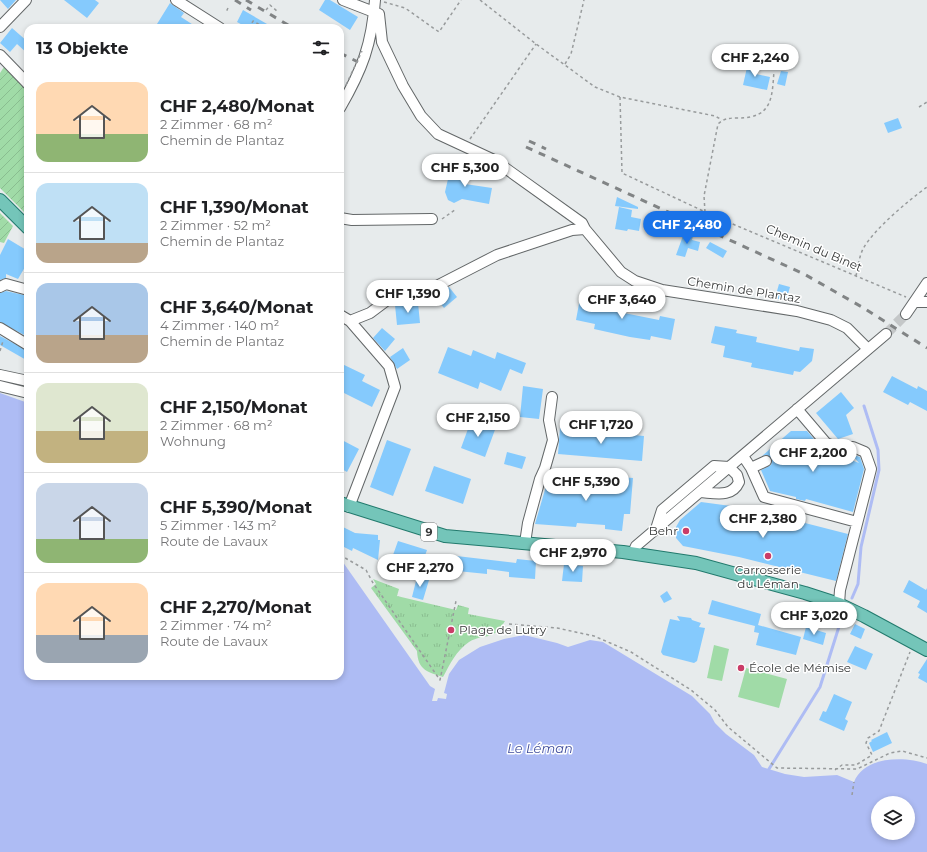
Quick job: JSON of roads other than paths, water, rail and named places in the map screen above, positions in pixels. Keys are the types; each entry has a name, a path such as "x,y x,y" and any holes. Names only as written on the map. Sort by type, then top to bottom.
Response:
{"main road":[{"path":"0,200 24,224"},
{"name":"9","path":"344,505 445,536 633,554 696,563 805,593 839,604 927,650"}],"street":[{"path":"0,27 26,0"},
{"path":"176,0 214,24"},
{"path":"343,0 374,12"},
{"path":"344,99 365,60 371,38 375,0"},
{"name":"Chemin de Plantaz","path":"374,12 379,14 382,42 403,86 421,116 438,134 494,160 582,223 621,272 635,281 662,290 797,311 831,320 847,328 868,349"},
{"path":"0,55 24,80"},
{"path":"344,219 352,220 436,220"},
{"path":"350,321 370,313 390,298 423,293 497,255 572,230 585,228"},
{"path":"906,314 927,283"},
{"path":"0,287 6,284 24,289"},
{"path":"915,302 927,302"},
{"path":"344,317 350,321 389,366 394,378 395,387 344,505"},
{"path":"0,328 24,343"},
{"path":"633,554 636,546 886,334"},
{"path":"0,375 24,379"},
{"path":"0,386 16,388 24,391"},
{"path":"525,543 528,523 553,440 549,420 552,397"},
{"path":"797,409 826,442 839,448 853,447 865,452 871,469 840,590 839,604"},
{"path":"743,456 751,468 764,497 857,522"},
{"path":"751,468 766,461"},
{"path":"656,529 662,510 714,466 729,467 737,475 739,482 736,489 731,493 700,492"}],"water":[{"name":"Le Léman","path":"0,393 24,402 24,680 344,680 344,564 430,686 435,689 432,701 437,701 438,698 446,699 447,694 444,693 449,674 459,660 480,647 504,639 524,635 568,647 590,640 603,642 692,696 710,714 715,723 726,734 754,755 762,767 785,774 804,777 837,775 854,782 859,773 867,767 886,760 908,760 927,764 927,852 0,852"}],"waterway":[{"path":"852,598 858,584 861,547 879,470 878,450 864,406"},
{"path":"769,769 820,687 842,617"}],"tunnel":[{"path":"886,334 906,314"}],"railway":[{"path":"235,0 251,10"},
{"path":"246,0 286,24"},
{"path":"344,55 358,62"},
{"path":"529,141 546,149"},
{"path":"526,147 804,274 862,307 927,348"}],"place":[{"name":"Behr","path":"686,531"},
{"name":"Carrosserie du Léman","path":"768,556"},
{"name":"Plage de Lutry","path":"451,630"},
{"name":"École de Mémise","path":"741,668"}]}
